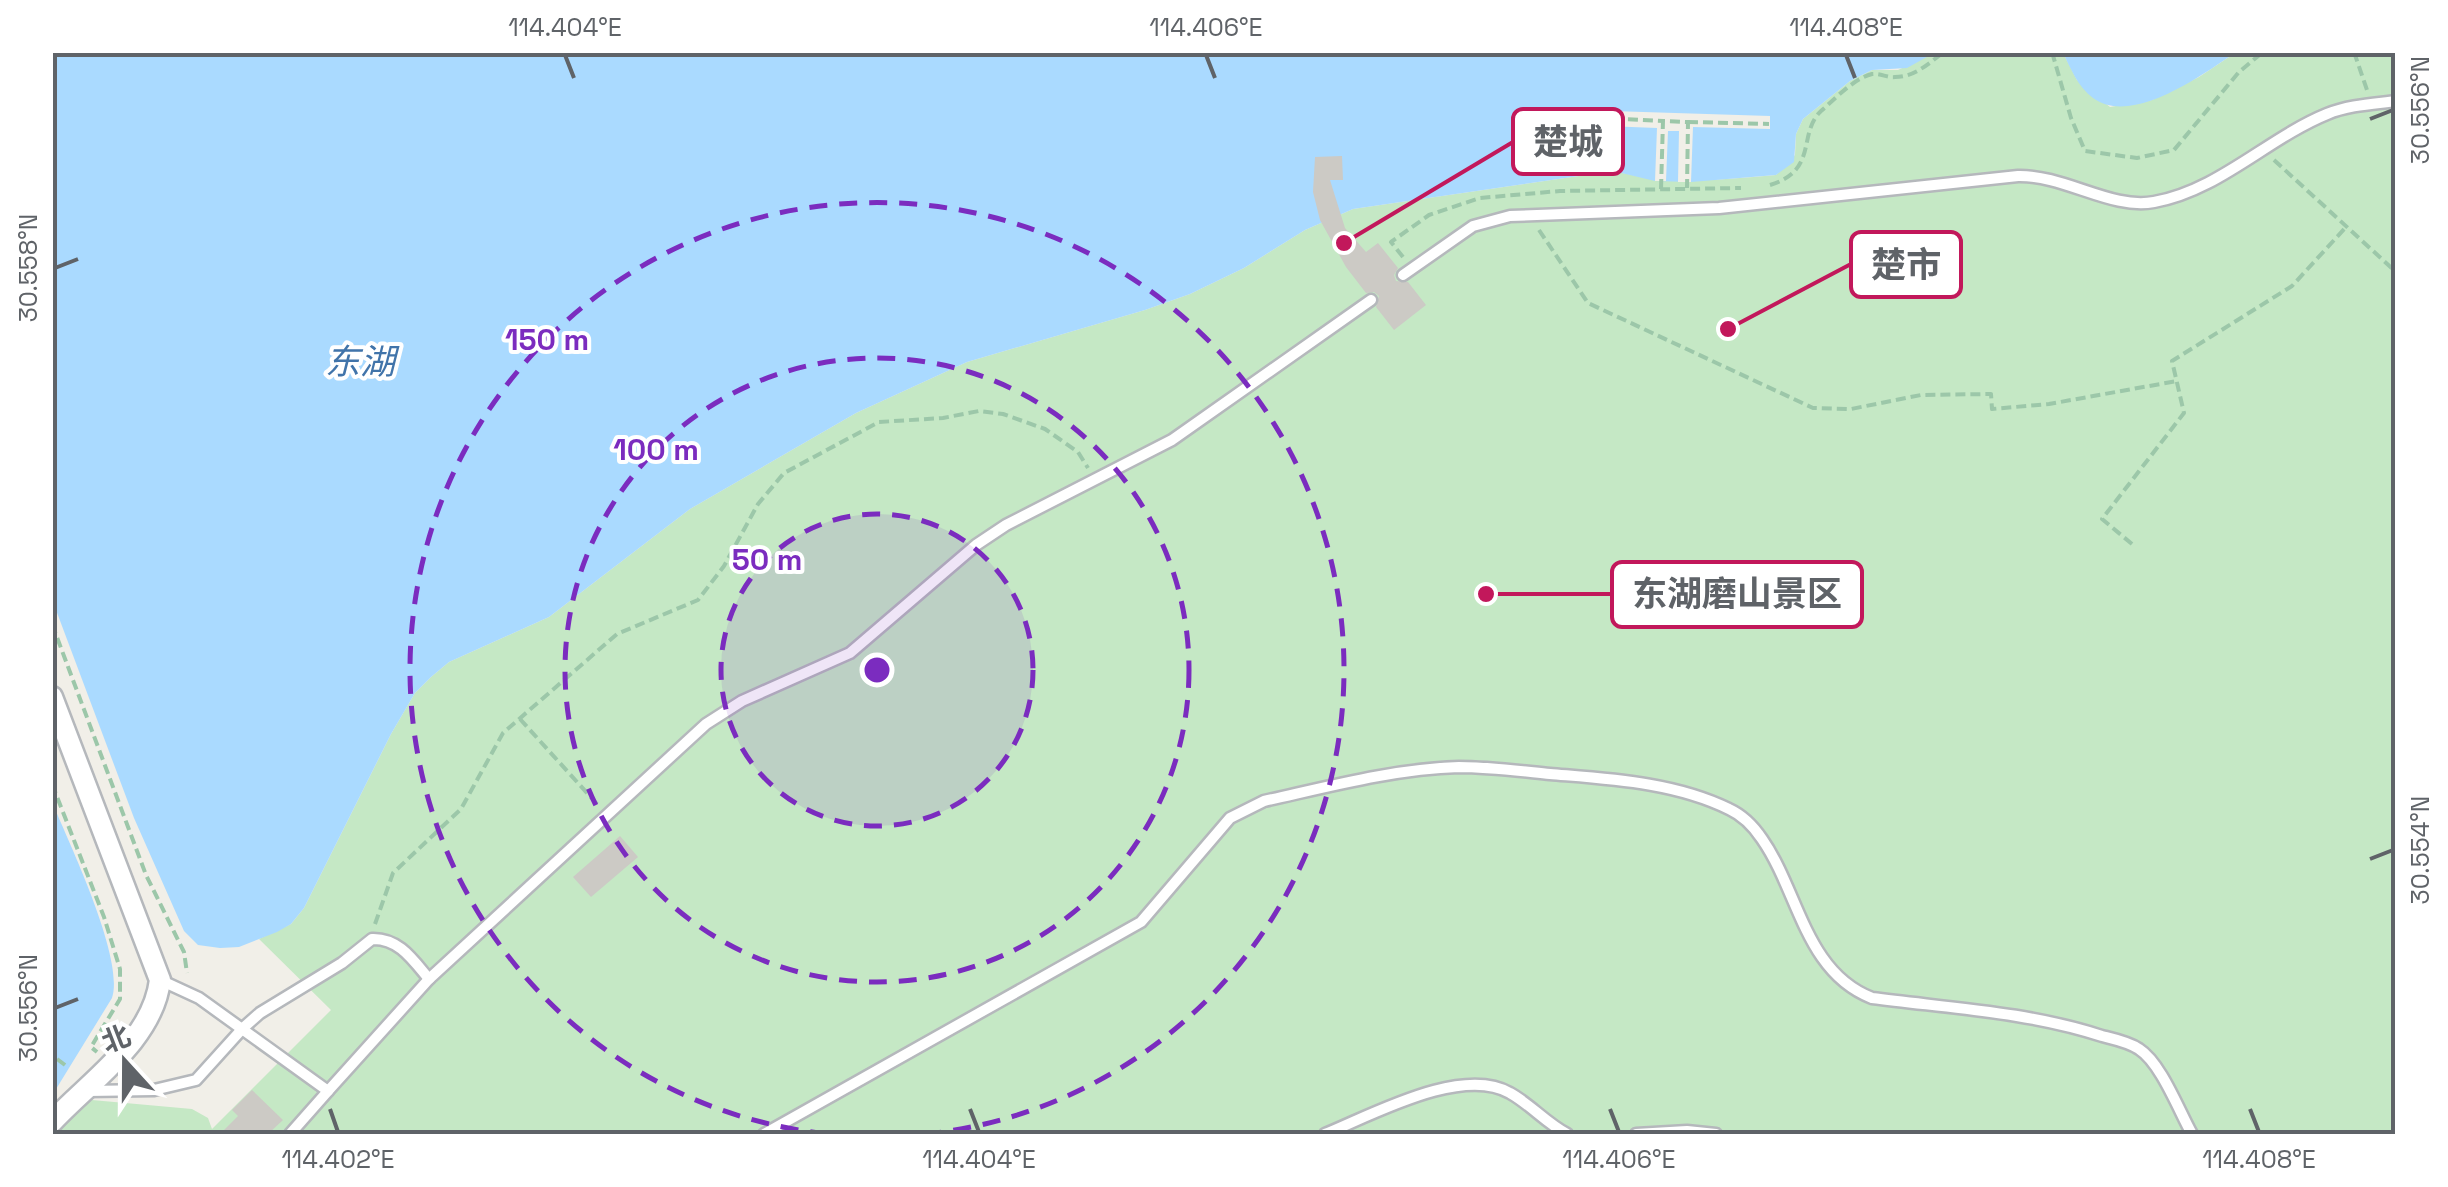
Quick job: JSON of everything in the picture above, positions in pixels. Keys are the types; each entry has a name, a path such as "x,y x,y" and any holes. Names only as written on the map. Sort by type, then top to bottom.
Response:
{"street":[{"path":"52,697 160,980 150,1012 112,1064 52,1122"}],"lane":[{"path":"1408,272 1474,226 1528,213 1719,208 2018,176 2051,178 2137,204 2157,202 2195,188 2326,114 2396,101"},
{"path":"290,1134 430,978 706,724 726,710 850,654 976,545 1172,440 1370,300"},
{"path":"764,1134 1141,922 1219,829 1245,808 1390,775 1458,767 1638,782 1696,796 1728,809 1740,815 1763,841 1814,944 1839,979 1855,991 1872,998 2033,1018 2074,1026 2128,1044 2152,1061 2192,1134"},
{"path":"86,1090 136,1091 189,1084 203,1075 243,1028 270,1006 342,964 372,938 398,945 430,978"},
{"path":"160,980 188,990 328,1091"},
{"path":"1325,1134 1421,1096 1474,1084 1511,1093 1566,1134"},
{"path":"1636,1134 1716,1134"}],"path":[{"path":"1757,187 1778,183 1796,170 1816,116 1851,84 1876,74 1889,78 1916,72 1944,52"},
{"path":"2052,52 2071,118 2085,150 2137,158 2174,150 2239,72 2263,52"},
{"path":"2354,52 2372,104"},
{"path":"1583,117 1769,124"},
{"path":"1661,190 1663,120"},
{"path":"1687,188 1688,122"},
{"path":"2263,150 2396,272"},
{"path":"1408,272 1391,242 1428,216 1462,202 1522,193 1746,188"},
{"path":"1528,213 1588,303 1813,408 1851,409 1921,394 1991,394 1992,409 2049,404 2177,380"},
{"path":"2132,544 2102,520 2184,412 2172,361 2292,286 2347,226"},
{"path":"372,938 393,873 461,808 494,747 520,718 617,634 698,600 724,566 758,504 784,473 879,422 943,418 979,411 1024,420 1059,437 1078,452 1095,480"},
{"path":"52,624 146,874 184,952 188,990"},
{"path":"520,718 607,816"},
{"path":"52,784 118,958 120,999 91,1046 112,1064"},
{"path":"57,1058 70,1068"}],"green space":[{"path":"1934,53 2063,53 2077,80 2110,107 2152,100 2199,77 2235,53 2395,53 2395,1134 57,1134 78,1109 92,1100 192,1109 208,1118 212,1129 331,1010 259,939 291,924 304,908 415,693 449,662 549,617 690,509 856,413 967,362 1190,294 1244,268 1305,230 1353,209 1613,171 1675,180 1776,175 1795,155 1796,134 1803,119 1850,81 1872,70 1898,70"}],"water":[{"name":"东湖","path":"53,53 1934,53 1907,68 1872,70 1850,81 1803,119 1796,134 1794,162 1776,175 1691,182 1655,181 1613,171 1353,209 1305,230 1244,268 1190,294 967,362 856,413 690,509 549,617 449,662 431,677 415,693 391,734 304,908 291,924 277,932 239,947 220,948 198,945 184,931 134,818 53,602"},
{"path":"2063,53 2235,53 2167,94 2127,106 2109,105 2088,94"},
{"path":"52,802 93,901 114,980 112,998 53,1094"}],"pier":[{"path":"1580,110 1770,116 1770,129 1693,127 1691,182 1678,182 1679,131 1668,131 1666,181 1655,181 1657,128 1580,125"}],"building":[{"path":"1342,156 1343,180 1330,180 1345,228 1366,252 1378,243 1398,268 1396,281 1408,282 1426,305 1394,330 1376,307 1379,296 1366,293 1346,267 1320,220 1313,192 1315,157"},
{"path":"620,836 638,857 591,897 573,877"},
{"path":"252,1090 283,1120 268,1134 220,1134 238,1116 232,1110"}],"place":[{"name":"楚城","path":"1344,243"},
{"name":"楚市","path":"1728,329"},
{"name":"东湖磨山景区","path":"1486,594"}]}
